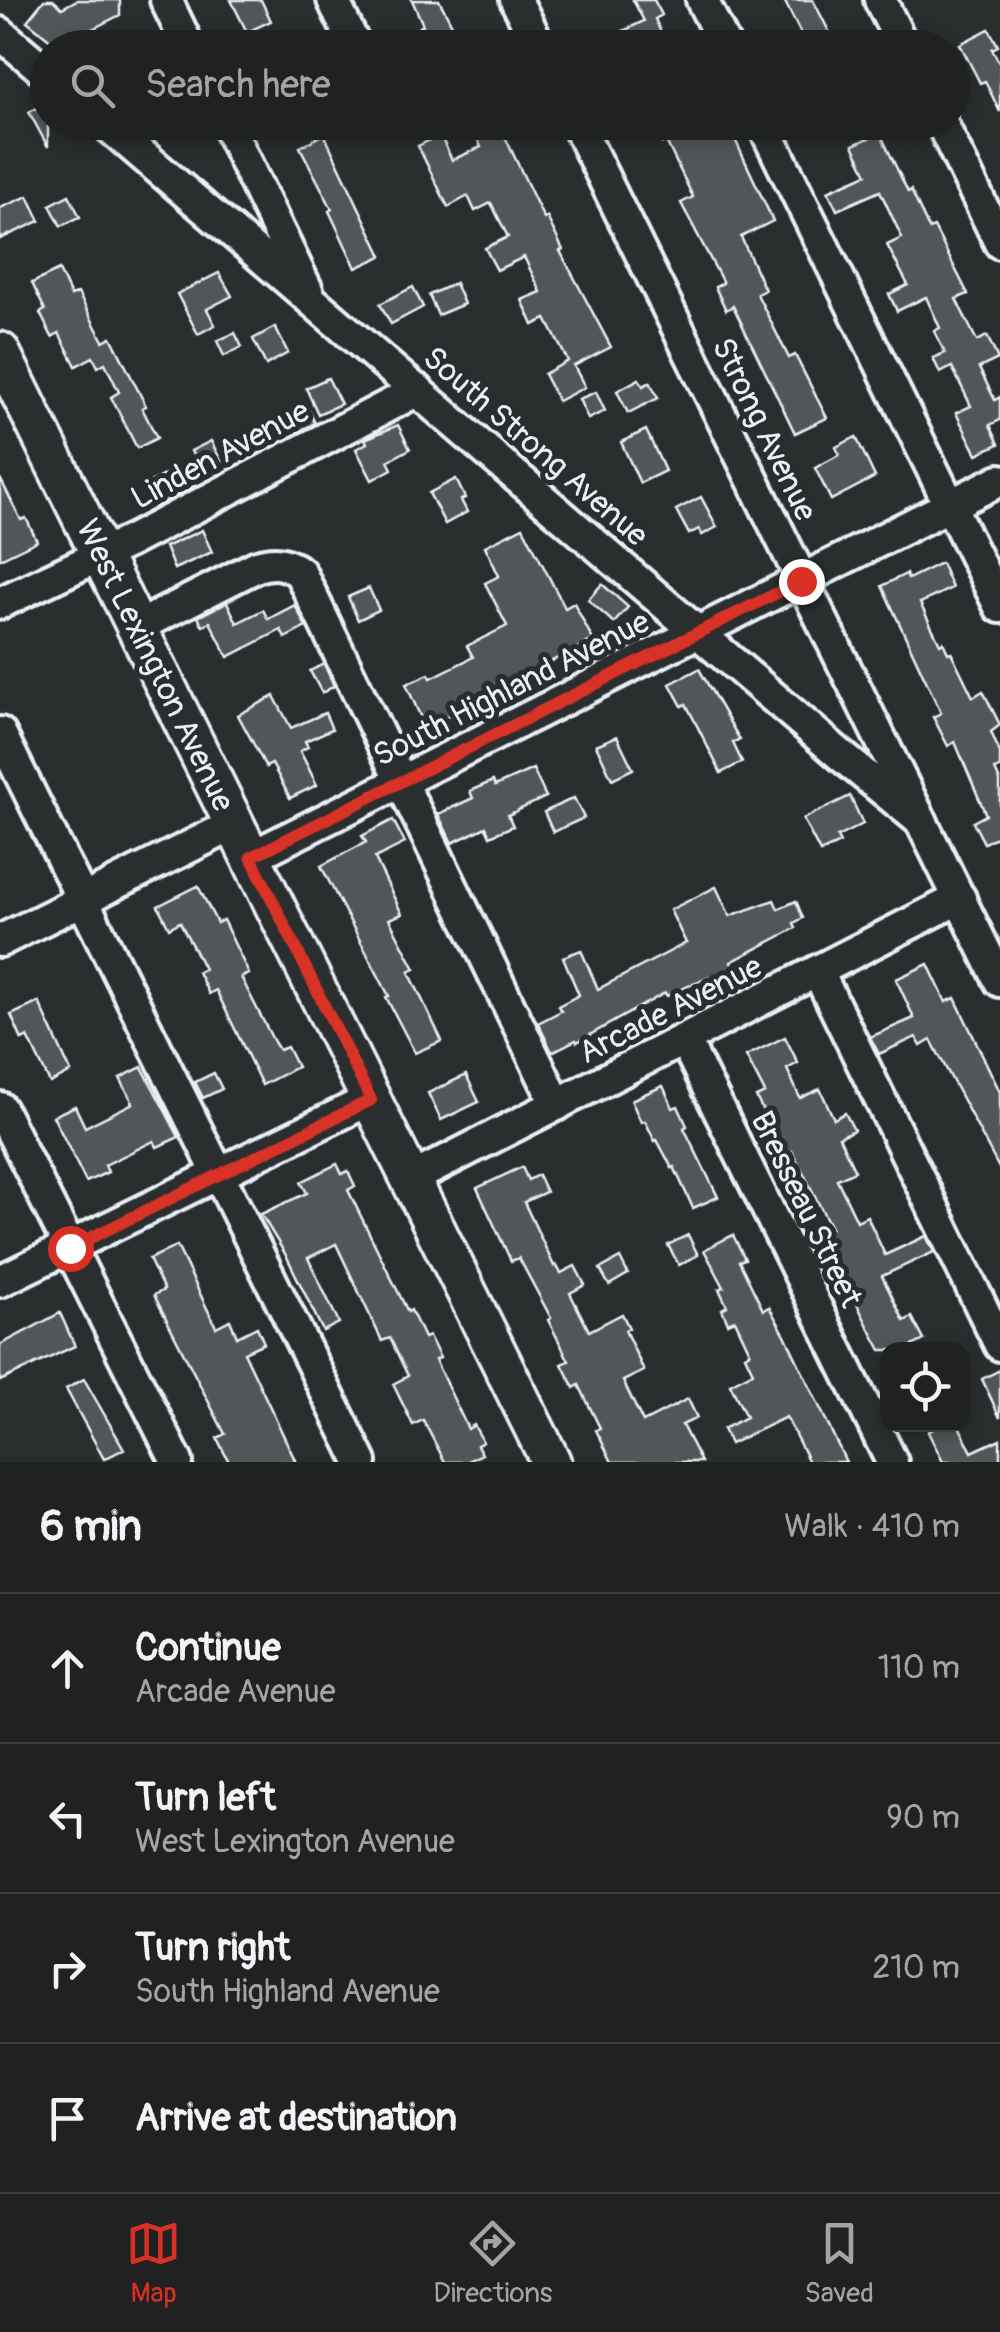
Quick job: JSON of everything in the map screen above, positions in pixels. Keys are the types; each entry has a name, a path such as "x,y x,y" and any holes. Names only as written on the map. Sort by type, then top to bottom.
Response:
{"main road":[{"name":"West Lexington Avenue","path":"0,352 551,1462"}],"street":[{"path":"166,0 180,30"},
{"path":"333,0 347,30"},
{"path":"516,0 531,30"},
{"path":"702,0 717,30"},
{"path":"880,0 895,30"},
{"path":"0,34 30,59"},
{"name":"South Strong Avenue","path":"125,140 922,822"},
{"path":"235,140 312,302"},
{"name":"Strong Avenue","path":"585,140 1000,981"},
{"path":"771,140 1000,607"},
{"path":"949,140 1000,242"},
{"name":"Linden Avenue","path":"0,604 418,390"},
{"name":"South Highland Avenue","path":"0,940 84,900 400,783 1000,480"},
{"path":"137,628 257,566 286,563 300,572 558,1105"},
{"path":"0,733 361,1462"},
{"name":"Arcade Avenue","path":"410,1179 960,898"},
{"path":"818,972 1000,1345"},
{"name":"Bresseau Street","path":"685,1041 892,1462"},
{"path":"0,1281 371,1100"},
{"path":"0,1108 177,1462"}],"building":[{"path":"44,0 53,0 62,8 77,0 120,0 120,15 90,30 38,30 27,21"},
{"path":"231,0 261,0 271,21 246,30"},
{"path":"412,0 439,0 455,30 417,30 423,25"},
{"path":"633,0 654,0 662,15 655,19 660,30 625,30 644,21"},
{"path":"784,0 813,0 828,30 799,30"},
{"path":"989,29 998,46 992,49 1000,64 1000,112 985,81 980,83 970,64 970,39"},
{"path":"313,140 327,140 382,256 356,268 329,211 332,209 300,147"},
{"path":"442,140 452,160 481,147 478,140 507,140 611,347 574,366 585,387 558,401 544,374 568,361 546,319 533,325 522,300 541,292 524,257 497,270 485,248 508,237 491,203 475,211 468,196 448,207 418,146"},
{"path":"661,140 735,140 773,221 741,237 765,290 757,294 789,358 795,355 827,418 795,433 733,306 726,310 715,287 723,283 681,203 693,197 666,141"},
{"path":"864,140 883,140 908,192 911,190 929,229 934,227 968,294 956,299 977,341 987,336 998,359 979,368 995,400 1000,397 1000,420 990,425 999,444 977,454 956,413 971,406 952,367 940,373 933,358 945,353 934,331 940,328 926,297 897,311 889,294 908,285 887,245 902,238 880,191 837,210 828,191 867,174 853,145"},
{"path":"69,195 80,217 61,226 50,205"},
{"path":"28,196 40,221 0,239 0,208"},
{"path":"59,270 71,296 78,293 103,341 111,337 146,406 142,408 157,438 137,448 111,397 119,392 105,363 98,367 93,357 76,366 59,333 52,337 32,283"},
{"path":"219,273 232,296 207,309 215,325 198,334 177,294"},
{"path":"455,283 464,304 438,315 429,295"},
{"path":"413,287 423,307 391,324 380,304"},
{"path":"275,327 288,353 266,365 253,339"},
{"path":"235,333 242,347 224,356 217,341"},
{"path":"328,378 341,404 318,414 306,388"},
{"path":"639,379 643,386 650,382 658,398 628,413 617,391"},
{"path":"596,392 605,411 588,419 579,399"},
{"path":"307,407 315,423 298,432 290,416"},
{"path":"398,425 410,449 388,461 392,469 372,480 356,449 367,443 365,439"},
{"path":"646,430 665,471 640,483 621,442"},
{"path":"856,437 875,477 831,500 815,468 839,455 836,447"},
{"path":"211,441 221,461 201,471 191,451"},
{"path":"185,464 196,485 154,507 143,486"},
{"path":"0,478 21,520 26,518 37,541 0,559"},
{"path":"456,479 467,512 445,524 429,493"},
{"path":"701,497 717,527 702,535 699,529 689,534 676,510"},
{"path":"523,527 565,608 574,603 593,640 425,727 406,684 429,674 431,678 473,657 467,646 507,626 485,583 499,576 485,546"},
{"path":"202,530 212,552 174,569 165,547"},
{"path":"941,563 952,588 920,603 973,697 983,691 1000,725 991,732 1000,753 1000,768 995,770 1000,781 1000,847 996,837 984,843 973,822 986,815 955,742 948,746 933,717 941,713 882,586"},
{"path":"602,584 628,607 614,623 588,600"},
{"path":"369,588 379,610 358,620 348,597"},
{"path":"227,602 237,623 263,610 268,619 295,605 306,627 285,638 281,630 228,657 210,622 203,626 198,617"},
{"path":"324,664 334,686 322,693 310,671"},
{"path":"699,669 740,740 733,743 742,762 721,773 686,704 682,706 670,684"},
{"path":"274,696 291,728 325,713 332,729 305,741 308,747 300,751 317,785 290,798 272,764 266,767 238,715"},
{"path":"617,736 633,769 612,779 596,745"},
{"path":"533,769 546,797 508,815 513,826 490,836 486,827 452,843 438,814 473,798 470,791 493,781 495,786"},
{"path":"850,796 863,824 837,837 840,843 820,852 803,819"},
{"path":"574,798 584,818 553,832 544,812"},
{"path":"393,820 405,843 375,858 402,914 389,919 415,969 409,972 442,1041 415,1053 321,866 366,842 362,836"},
{"path":"198,886 217,923 223,920 249,974 241,977 274,1042 279,1050 287,1047 297,1067 262,1085 216,990 209,994 198,972 204,969 180,922 169,928 158,906"},
{"path":"716,887 730,916 774,900 778,909 796,901 803,918 794,923 796,928 731,962 734,968 667,996 665,993 552,1052 538,1023 561,1011 558,1006 579,995 563,957 581,950 598,989 686,943 670,910"},
{"path":"928,964 946,1002 955,998 1000,1092 1000,1170 931,1040 921,1046 916,1037 879,1054 870,1037 914,1018 896,979"},
{"path":"39,1002 71,1072 50,1083 28,1037 22,1040 11,1015"},
{"path":"785,1037 798,1063 787,1069 800,1098 820,1089 834,1119 845,1113 854,1130 839,1137 855,1171 837,1179 857,1221 867,1216 885,1255 926,1236 934,1252 882,1276 904,1321 912,1317 924,1340 880,1342 880,1348 821,1233 831,1228 792,1151 785,1154 756,1097 765,1093 746,1056"},
{"path":"142,1067 179,1137 157,1147 154,1141 105,1165 108,1172 86,1182 53,1116 75,1106 85,1127 133,1103 120,1078"},
{"path":"214,1073 222,1089 203,1098 195,1082"},
{"path":"466,1075 479,1102 441,1120 428,1093"},
{"path":"663,1086 673,1108 678,1106 687,1126 684,1128 718,1197 693,1208 674,1167 645,1121 641,1122 631,1100"},
{"path":"337,1164 342,1174 348,1171 355,1186 348,1190 408,1312 411,1310 424,1338 429,1336 440,1358 435,1360 468,1429 474,1425 483,1442 477,1445 482,1454 466,1462 445,1462 423,1420 413,1425 393,1384 408,1376 390,1338 382,1341 336,1244 308,1258 339,1323 323,1331 261,1214 307,1193 301,1182"},
{"path":"522,1167 528,1180 538,1175 546,1192 524,1202 554,1266 561,1273 575,1266 585,1285 570,1293 589,1331 622,1314 629,1328 625,1330 644,1371 623,1381 643,1422 688,1399 697,1418 682,1425 701,1462 612,1462 579,1385 574,1388 562,1364 569,1361 548,1320 551,1318 519,1258 511,1261 477,1188"},
{"path":"688,1235 698,1255 679,1265 668,1245"},
{"path":"733,1235 745,1259 739,1261 763,1310 769,1307 785,1335 846,1462 809,1462 786,1417 730,1444 723,1429 746,1417 730,1384 753,1372 745,1355 750,1352 735,1320 728,1323 722,1309 727,1306 719,1289 724,1287 704,1250"},
{"path":"177,1246 216,1327 230,1320 237,1337 257,1327 264,1343 244,1352 296,1462 229,1462 217,1438 225,1434 154,1295 164,1290 149,1259"},
{"path":"620,1258 628,1274 609,1285 600,1269"},
{"path":"60,1313 75,1346 0,1381 0,1345"},
{"path":"1000,1370 1000,1418 982,1379"},
{"path":"84,1379 124,1449 104,1459 66,1389"},
{"path":"928,1432 962,1432 972,1452 1000,1439 1000,1462 943,1462"}],"route":[{"path":"70,1248 371,1100 251,857 801,581"}]}
